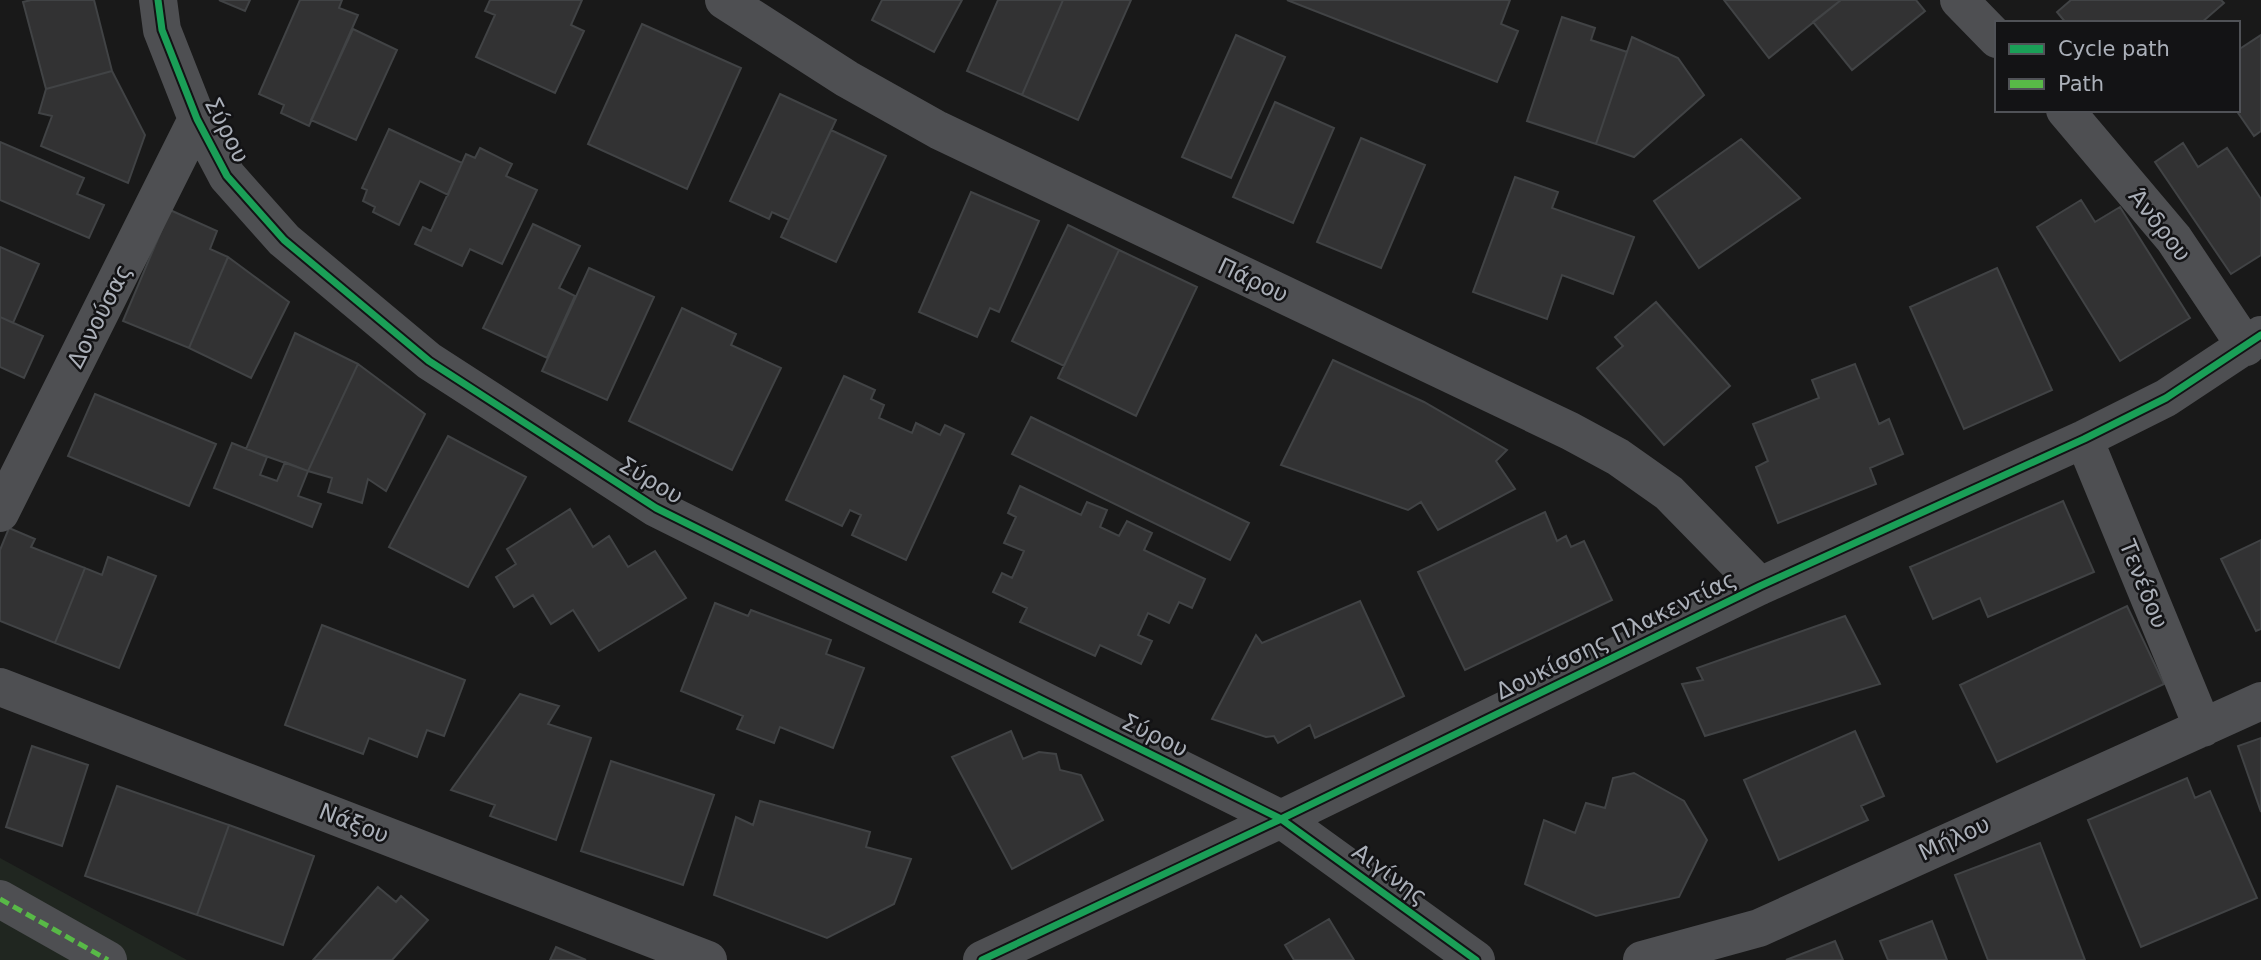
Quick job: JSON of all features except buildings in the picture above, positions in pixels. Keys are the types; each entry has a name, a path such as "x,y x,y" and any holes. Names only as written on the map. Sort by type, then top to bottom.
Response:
{"street":[{"name":"Σύρου","path":"158,0 162,30 197,119 228,176 284,240 429,361 656,508 1281,819"},
{"name":"Πάρου","path":"724,0 847,79 938,130 1570,431 1618,457 1669,493 1760,586"},
{"path":"1959,0 1995,37"},
{"name":"Άνδρου","path":"2067,112 2174,239 2253,341"},
{"name":"Δονούσας","path":"0,513 197,119"},
{"name":"Δουκίσσης Πλακεντίας","path":"982,960 1281,819 1760,586 2084,439 2166,398 2253,341"},
{"name":"Τενέδου","path":"2084,439 2203,728"},
{"name":"Νάξου","path":"0,687 708,960"},
{"name":"Μήλου","path":"1643,960 1759,928 2261,701"},
{"name":"Αιγίνης","path":"1281,819 1476,960"},
{"path":"0,899 108,960"}],"shaded area":[{"path":"0,858 187,960 0,960"}],"marked path":[{"path":"0,899 108,960"}],"cycle path":[{"path":"158,0 162,30 197,119 227,176 284,240 429,361 656,508 1281,819 1476,960"},
{"path":"982,960 1281,819 1760,586 2084,439 2166,398 2261,335"}]}
